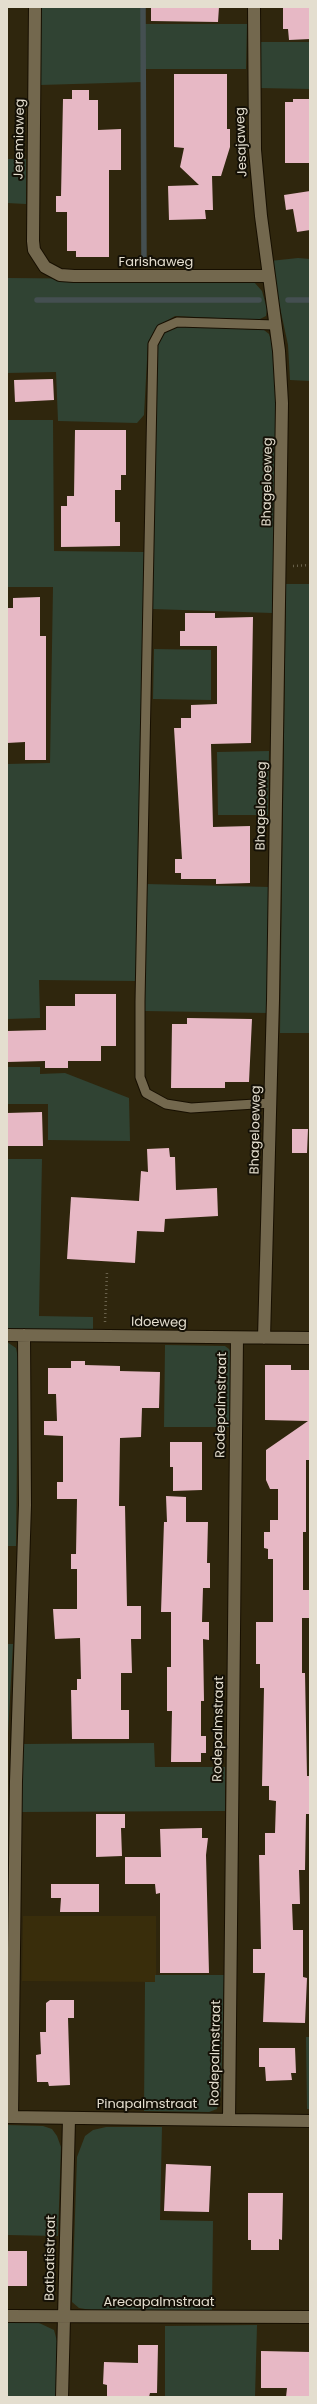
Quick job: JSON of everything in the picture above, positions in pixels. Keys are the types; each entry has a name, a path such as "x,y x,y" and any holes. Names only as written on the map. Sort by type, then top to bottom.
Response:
{"street":[{"name":"Jeremiaweg","path":"35,7 33,241 38,259 45,267"},
{"name":"Jesajaweg","path":"254,7 255,150 269,276"},
{"name":"Farishaweg","path":"45,267 60,275 74,276 269,276"},
{"name":"Bhageloeweg","path":"264,1338 271,1103 282,454 280,352 275,326 269,276"},
{"name":"Idoeweg","path":"7,1335 310,1338"},
{"path":"9,2117 16,1781 25,1505 24,1335"},
{"name":"Rodepalmstraat","path":"229,2120 237,1338"},
{"name":"Pinapalmstraat","path":"9,2117 69,2119 310,2121"},
{"name":"Batbatistraat","path":"62,2397 69,2119"},
{"name":"Arecapalmstraat","path":"7,2316 310,2317"}],"lane":[{"path":"271,1103 191,1108 166,1104 146,1093 140,1077 140,1001 153,344 162,329 177,322 275,326"}],"path":[{"path":"104,1336 107,1272"}],"shaded area":[{"path":"23,1916 156,1916 156,1982 22,1981"}],"green space":[{"path":"41,7 143,7 143,24 247,24 246,69 143,69 143,82 40,85"},
{"path":"259,42 310,42 310,89 258,88"},
{"path":"7,159 26,159 26,204 7,203"},
{"path":"298,258 310,259 310,381 290,380 288,345 270,261"},
{"path":"7,278 240,280 254,282 262,291 267,309 266,316 258,320 175,316 158,326 148,342 144,415 137,423 58,421 56,372 7,373"},
{"path":"181,326 264,330 269,334 275,353 277,403 272,613 152,609 157,347 165,331"},
{"path":"7,420 53,420 54,551 144,552 136,981 39,980 40,1018 7,1019 7,764 50,763 53,587 7,587"},
{"path":"286,584 310,584 310,1033 280,1033"},
{"path":"154,649 211,650 211,700 153,699"},
{"path":"269,751 268,815 218,815 217,752"},
{"path":"146,884 270,887 268,1013 144,1011"},
{"path":"7,1067 40,1067 40,1074 65,1073 129,1098 130,1141 48,1140 48,1104 7,1104"},
{"path":"7,1159 42,1159 39,1316 93,1317 93,1331 7,1329"},
{"path":"7,1342 16,1348 18,1358 16,1546 7,1546"},
{"path":"165,1345 225,1346 229,1349 232,1354 231,1427 164,1427"},
{"path":"7,1644 13,1644 8,1734 7,1734"},
{"path":"154,1743 155,1767 225,1767 225,1811 20,1812 23,1744"},
{"path":"155,1975 224,1975 221,2094 217,2109 209,2112 144,2111 145,1982 155,1982"},
{"path":"306,2037 310,2037 310,2109 307,2109"},
{"path":"7,2125 43,2126 52,2129 57,2136 61,2147 58,2236 7,2235"},
{"path":"106,2127 162,2127 160,2220 213,2221 212,2310 91,2310 79,2308 72,2302 77,2157 85,2136 93,2130"},
{"path":"37,2322 54,2330 57,2341 56,2397 7,2397 7,2323"},
{"path":"257,2325 255,2397 165,2397 165,2326"}],"building":[{"path":"151,7 219,7 218,22 151,21"},
{"path":"283,7 310,7 310,39 289,40 288,29 283,29"},
{"path":"174,74 227,74 227,129 230,129 230,147 221,176 212,176 213,210 205,210 206,219 169,220 168,186 199,185 180,167 184,148 174,147"},
{"path":"72,90 89,90 89,100 98,100 98,130 121,129 121,170 109,170 109,257 76,257 76,251 67,251 67,212 56,212 56,196 61,196 63,99 72,99"},
{"path":"293,99 310,99 310,163 285,163 285,102 293,102"},
{"path":"310,191 310,230 297,232 293,209 286,210 284,195"},
{"path":"53,379 54,400 15,402 14,380"},
{"path":"75,430 126,430 126,475 121,475 121,490 115,490 115,522 120,522 120,546 61,547 61,506 67,506 67,496 74,496"},
{"path":"40,597 40,636 46,636 46,760 25,760 25,742 7,743 8,608 13,608 13,598"},
{"path":"185,613 215,613 215,618 253,617 251,743 211,744 213,827 250,826 250,883 216,884 216,879 181,879 181,873 175,873 175,859 182,859 174,728 181,728 181,718 191,718 191,705 217,704 217,646 180,646 180,631 185,631"},
{"path":"75,994 116,994 116,1046 101,1046 101,1061 68,1061 68,1068 45,1068 45,1061 7,1062 7,1031 46,1030 46,1006 75,1006"},
{"path":"187,1018 252,1019 249,1082 225,1082 225,1088 171,1088 172,1024 187,1024"},
{"path":"42,1112 43,1146 7,1146 7,1113"},
{"path":"292,1129 308,1129 307,1153 292,1153"},
{"path":"169,1148 170,1157 175,1157 176,1190 217,1188 218,1216 165,1219 164,1232 137,1231 135,1263 67,1259 71,1197 139,1201 141,1171 148,1172 147,1149"},
{"path":"71,1361 85,1361 85,1365 120,1366 120,1371 160,1372 159,1408 142,1408 141,1437 120,1438 119,1506 125,1506 127,1606 141,1606 141,1639 131,1639 132,1673 121,1673 121,1710 129,1710 129,1739 72,1739 71,1690 77,1690 77,1679 81,1679 80,1638 55,1639 53,1609 77,1609 77,1569 71,1569 71,1554 76,1554 77,1499 57,1499 57,1482 63,1482 63,1436 44,1435 44,1421 57,1421 56,1394 48,1394 48,1368 71,1368"},
{"path":"265,1365 291,1365 291,1370 310,1370 309,1460 306,1460 306,1532 303,1532 303,1590 309,1590 309,1618 302,1618 302,1673 305,1673 307,1776 310,1776 309,1814 306,1814 305,1870 299,1870 300,1904 292,1904 293,1930 303,1930 303,1977 307,1978 305,2023 263,2022 265,1973 253,1973 253,1949 261,1949 259,1855 265,1855 265,1833 275,1833 276,1801 269,1800 269,1786 262,1786 264,1688 260,1688 260,1664 256,1664 256,1622 273,1622 273,1559 268,1559 268,1549 264,1548 264,1532 270,1532 270,1520 278,1520 278,1489 270,1489 266,1480 266,1450 308,1421 265,1420"},
{"path":"170,1442 202,1442 202,1490 173,1491 173,1467 170,1467"},
{"path":"166,1496 186,1497 186,1522 208,1522 207,1563 210,1563 210,1588 203,1588 202,1622 209,1622 209,1640 203,1639 204,1701 201,1701 201,1736 206,1736 206,1753 201,1753 201,1762 171,1762 172,1711 167,1711 167,1667 171,1667 171,1612 161,1612 164,1522 167,1522"},
{"path":"96,1814 125,1814 125,1828 121,1828 122,1856 96,1857"},
{"path":"202,1828 202,1838 208,1838 206,1855 209,1973 160,1973 160,1893 156,1894 155,1884 125,1884 125,1857 161,1857 160,1829"},
{"path":"51,1884 99,1884 99,1912 60,1912 61,1898 51,1898"},
{"path":"50,2000 74,2000 74,2018 68,2018 70,2085 49,2086 48,2082 37,2082 36,2055 41,2054 40,2032 46,2032 46,2003"},
{"path":"259,2048 295,2048 296,2073 291,2073 292,2080 266,2081 265,2067 259,2067"},
{"path":"166,2164 211,2166 209,2212 164,2211"},
{"path":"248,2193 283,2193 282,2240 279,2239 279,2250 251,2250 251,2240 248,2240"},
{"path":"7,2251 27,2251 27,2286 7,2286"},
{"path":"138,2345 158,2345 157,2393 150,2393 149,2397 107,2397 107,2385 103,2384 104,2362 138,2363"},
{"path":"261,2351 310,2352 310,2397 286,2397 287,2388 261,2388"}],"waterway":[{"path":"143,7 144,264"},
{"path":"37,300 259,300"},
{"path":"288,300 310,300"}]}
